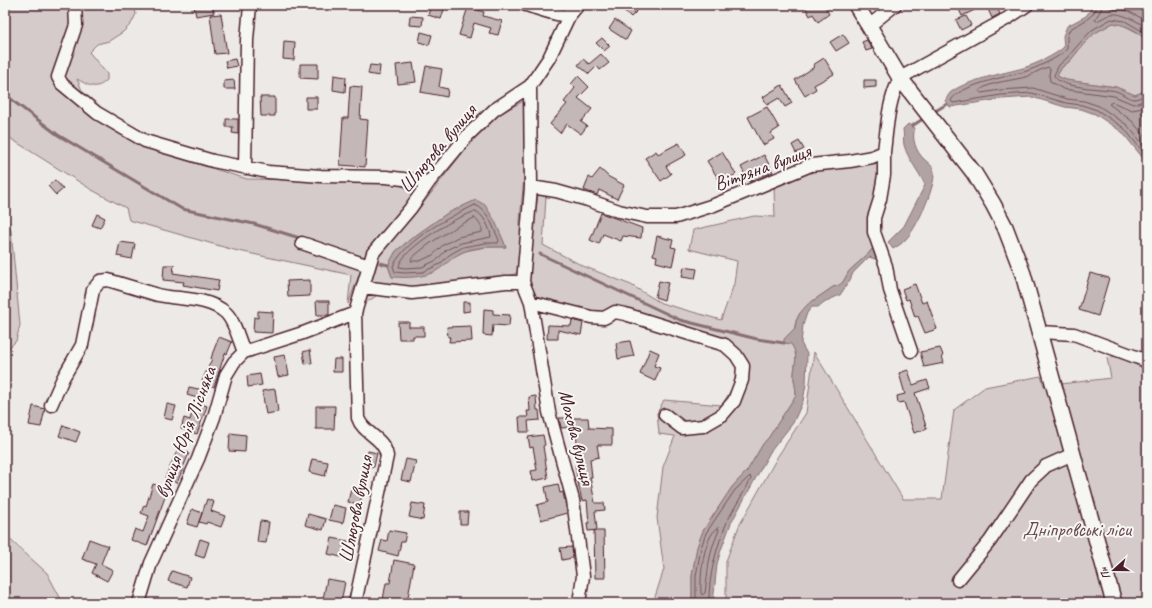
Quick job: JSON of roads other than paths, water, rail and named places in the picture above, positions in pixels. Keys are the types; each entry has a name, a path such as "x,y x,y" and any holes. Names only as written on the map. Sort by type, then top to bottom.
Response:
{"main road":[{"path":"856,5 900,78 974,173 1005,227 1023,274 1040,332 1114,603"}],"street":[{"path":"75,5 76,25 58,77 62,84 98,113 145,142 213,162 268,172 321,176 386,176 429,182"},
{"path":"244,168 247,40 250,5"},
{"path":"526,5 558,16 570,11"},
{"name":"Шлюзова вулиця","path":"355,603 387,456 386,449 359,423 358,418 355,313 373,253 410,209 429,182 468,135 494,110 530,86 549,58 570,11 578,5"},
{"path":"869,26 895,5"},
{"path":"911,352 890,290 886,266 874,232 874,218 880,200 884,175 884,152 889,112 895,88 900,78 1008,18 1028,5"},
{"path":"363,287 412,293 506,282 522,282 531,187 530,86"},
{"name":"Вітряна вулиця","path":"531,187 556,191 619,211 647,217 676,217 714,205 811,165 850,161 872,157 884,152"},
{"path":"302,243 369,266"},
{"path":"51,405 63,378 82,345 93,290 100,281 108,280 160,295 202,302 218,307 230,318 244,352 303,333 355,313"},
{"name":"Мохова вулиця","path":"522,282 531,302 549,412 573,500 583,576 579,603"},
{"path":"531,302 591,317 604,318 615,312 625,314 725,345 736,355 743,366 742,380 734,401 722,415 703,426 682,428 665,415"},
{"path":"1040,332 1074,334 1147,361"},
{"name":"вулиця Юрія Лісняка","path":"138,603 151,563 198,459 212,424 226,375 234,362 244,352"},
{"path":"958,580 990,540 1031,480 1046,466 1073,454"}],"water":[{"path":"1094,5 1147,5 1147,47 1146,42 1139,33 1123,25 1113,23 1095,33 1070,61 1062,67 1057,76 1066,80 1116,87 1135,95 1142,92 1147,85 1147,163 1122,132 1095,114 1081,109 1065,107 1032,97 1001,99 950,107 945,101 950,93 964,85 1023,68 1055,54 1064,47 1063,36 1067,26 1086,16"},
{"path":"908,124 915,128 915,145 921,156 931,165 934,173 928,198 919,218 904,241 893,249 888,242 904,226 925,185 908,156 904,145 903,129"},
{"path":"476,200 485,205 495,221 506,247 484,247 468,250 457,255 432,273 412,277 392,277 388,265 396,251 446,214"},
{"path":"874,247 878,260 869,257 853,273 840,295 824,302 818,307 812,307 807,313 803,325 801,343 807,354 806,384 803,401 793,423 770,452 731,523 717,564 713,603 692,603 692,576 697,547 703,531 732,487 747,471 796,395 794,374 796,357 794,348 791,344 784,343 784,339 795,328 796,321 800,313 807,305 843,282 849,271"}],"waterway":[{"path":"5,94 58,135 182,209 254,224 303,239"},
{"path":"932,113 947,104"},
{"path":"912,126 926,117"},
{"path":"540,254 680,320 757,339 784,343"},
{"path":"354,255 364,258"},
{"path":"380,263 388,265"}],"park label":[{"name":"Дніпровські ліси","path":"1077,529"}]}
